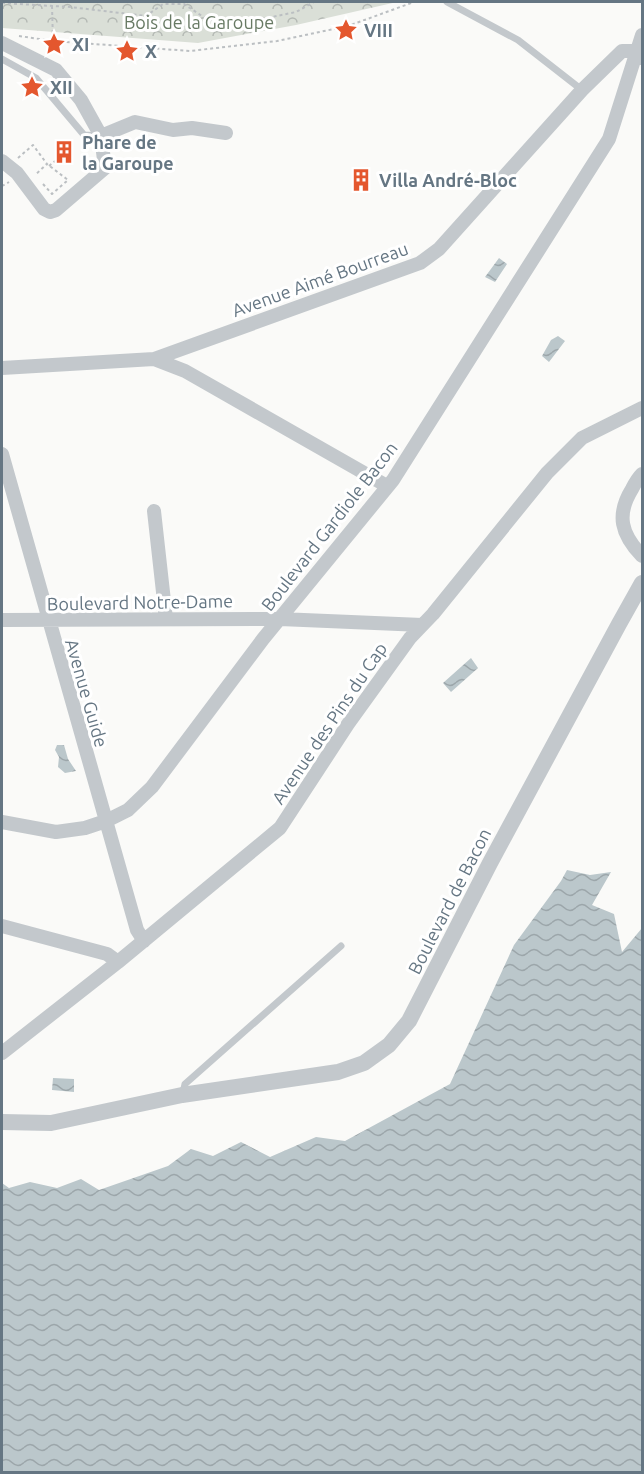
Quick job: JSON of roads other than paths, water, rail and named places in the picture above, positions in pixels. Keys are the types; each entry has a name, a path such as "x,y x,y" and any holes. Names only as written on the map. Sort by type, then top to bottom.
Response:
{"street":[{"name":"Boulevard Gardiole Bacon","path":"2,822 56,832 85,828 128,810 152,787 280,619 387,486 609,139 639,55 642,35"},
{"path":"5,163 17,173 44,209 50,212 56,210 105,168 101,135 81,100 56,69 7,39"},
{"name":"Avenue Aimé Bourreau","path":"2,368 154,359 420,263 439,249 582,90 622,51 639,55"},
{"path":"101,135 135,122 173,130 192,128 226,133"},
{"path":"154,359 185,371 387,486"},
{"name":"Avenue des Pins du Cap","path":"118,962 280,828 348,724 410,638 547,473 582,438 642,408"},
{"name":"Avenue Guide","path":"2,454 137,930 144,941"},
{"path":"642,474 624,502 621,521 635,548 642,556"},
{"path":"153,511 166,619"},
{"name":"Boulevard de Bacon","path":"2,1122 51,1123 182,1095 338,1072 364,1064 389,1045 409,1021 490,863 642,583"},
{"name":"Boulevard Notre-Dame","path":"2,620 280,619 422,625"},
{"path":"2,926 107,954 118,962 2,1053"}],"lane":[{"path":"447,2 518,40 582,90"},
{"path":"2,59 36,78 84,135 101,135"},
{"path":"182,1095 185,1084 342,946"}],"water":[{"path":"499,258 507,264 495,282 485,277"},
{"path":"558,336 565,341 549,362 542,356 551,340"},
{"path":"471,658 478,668 451,692 443,683"},
{"path":"57,745 64,745 68,759 76,771 65,773 58,767 59,757 55,750"},
{"path":"567,870 590,875 611,872 592,905 614,914 622,952 642,928 642,1472 2,1472 2,1183 9,1188 30,1182 57,1188 81,1179 99,1190 168,1166 191,1149 213,1156 241,1142 270,1157 316,1137 345,1141 450,1084 514,945"},
{"path":"53,1078 74,1079 74,1092 52,1090"}],"place":[{"name":"VIII","path":"346,30"},
{"name":"XI","path":"54,44"},
{"name":"X","path":"127,51"},
{"name":"XII","path":"32,87"},
{"name":"Phare de la Garoupe","path":"64,152"},
{"name":"Villa André-Bloc","path":"361,180"}],"park label":[{"name":"Bois de la Garoupe","path":"199,22"}]}
